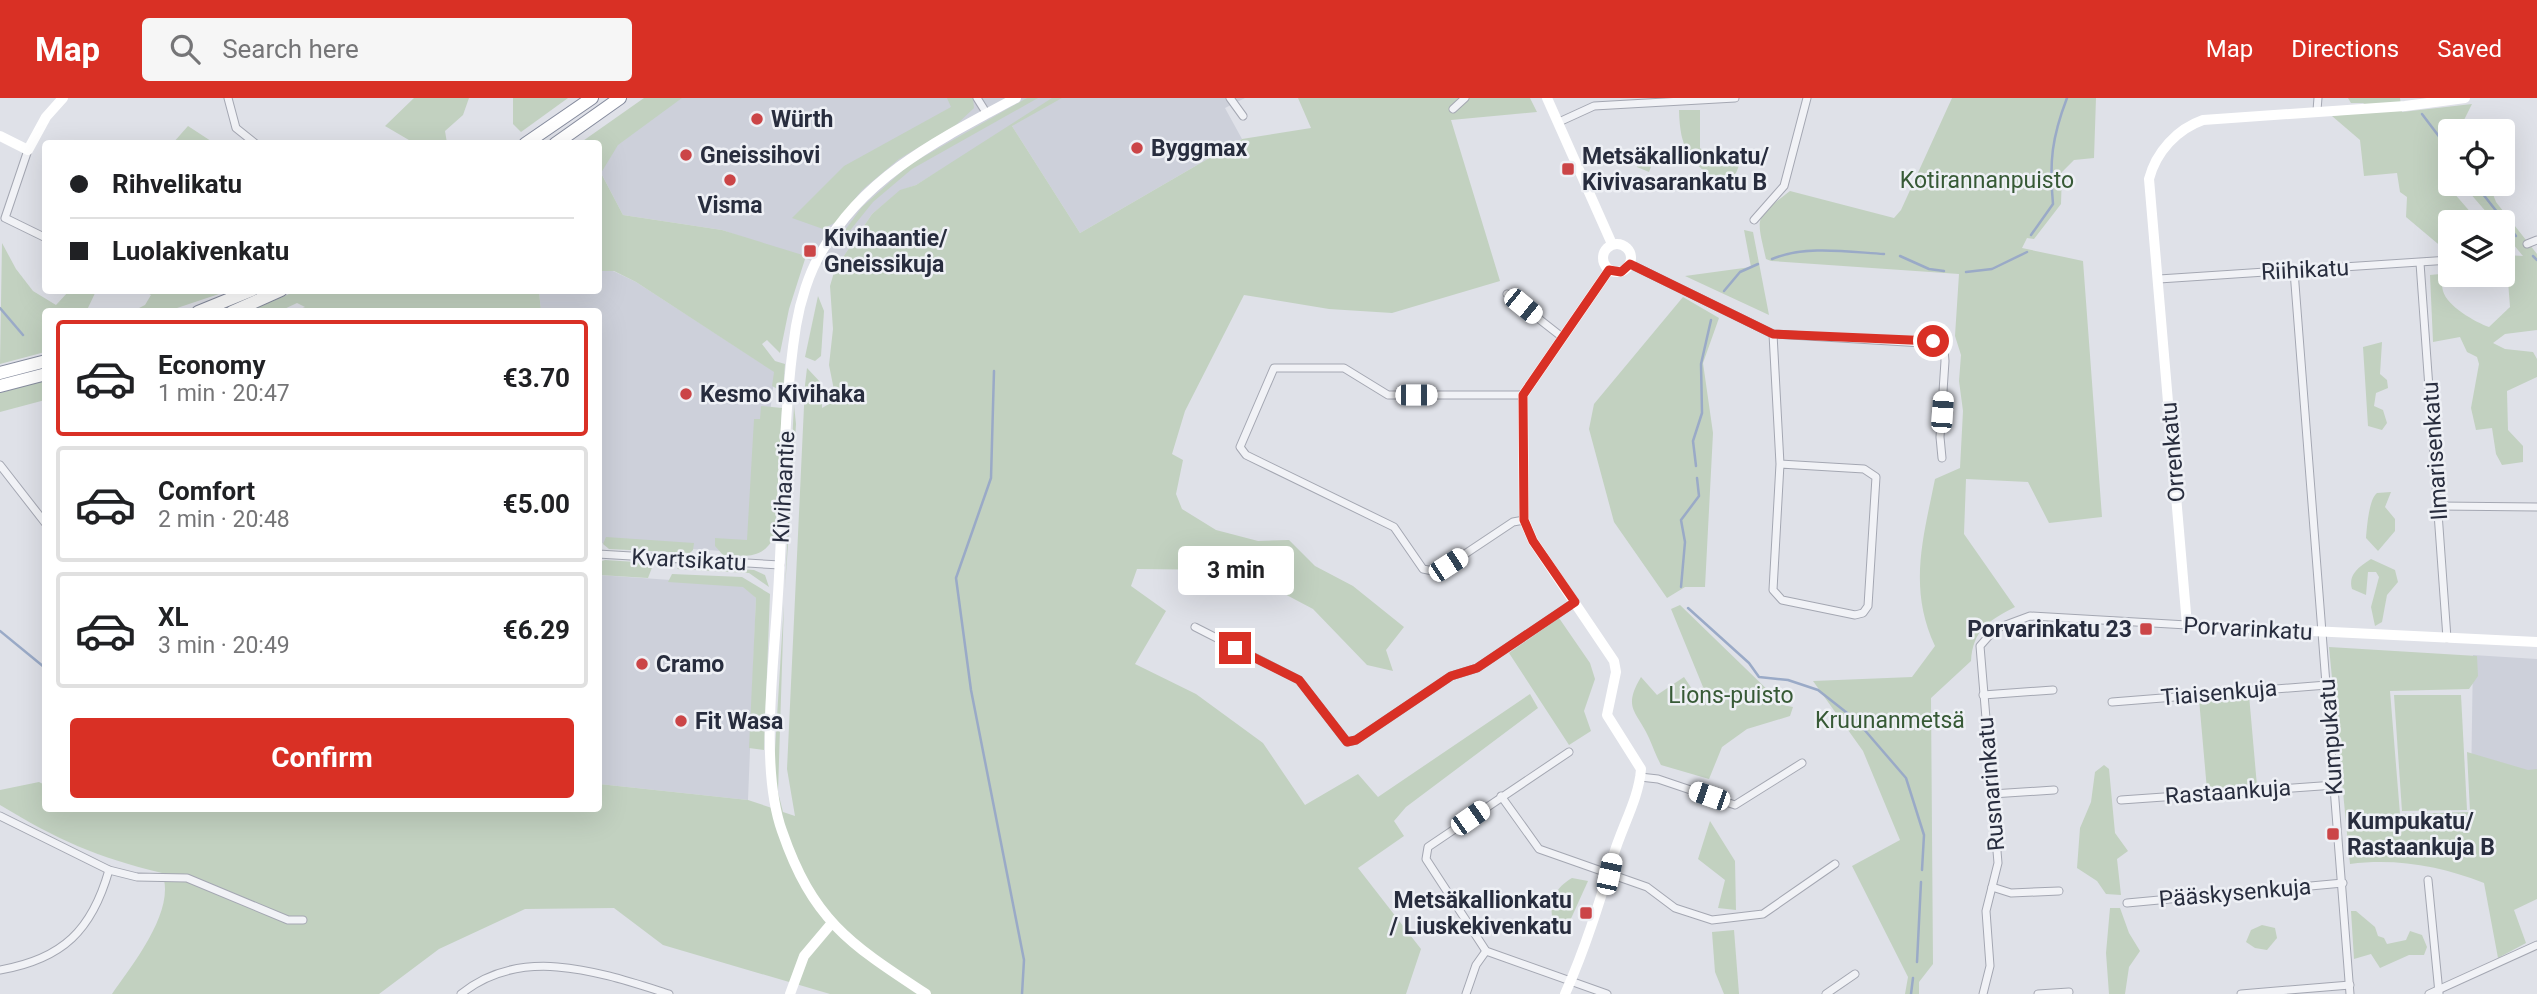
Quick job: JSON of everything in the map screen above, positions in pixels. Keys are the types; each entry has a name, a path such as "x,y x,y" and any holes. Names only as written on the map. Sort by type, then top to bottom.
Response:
{"highway":[{"path":"529,140 592,98"},
{"path":"561,140 620,98"},
{"path":"208,308 241,294"},
{"path":"241,308 272,294"},
{"path":"0,373 42,362"},
{"path":"0,386 42,375"}],"street":[{"path":"42,236 5,218 28,150 46,117 63,98"},
{"path":"228,98 236,128 251,140"},
{"path":"977,98 987,114"},
{"name":"Kivihaantie","path":"926,994 873,959 831,924 816,905 782,830 773,796 770,767 790,376 805,291 820,254 865,194 897,167 1016,98"},
{"path":"1230,98 1243,116"},
{"path":"1453,109 1465,98"},
{"path":"1547,98 1612,244"},
{"path":"1559,122 1594,106 1735,98"},
{"path":"1754,220 1784,186 1807,98"},
{"path":"2318,98 2318,110"},
{"name":"Orrenkatu","path":"2187,625 2149,179 2153,162 2185,127 2203,120 2405,106 2465,98"},
{"path":"0,136 28,150"},
{"path":"2527,244 2537,240"},
{"path":"1612,244 1626,247 1631,254 1630,264 1621,272 1609,270 1604,263 1603,254 1612,244"},
{"name":"Riihikatu","path":"2159,279 2438,261"},
{"name":"Ilmarisenkatu","path":"2420,263 2447,638"},
{"path":"1630,264 1773,334 1939,344 1944,350 1945,361 1940,438 1942,458"},
{"path":"1565,994 1573,981 1640,777 1637,762 1607,715 1616,666 1533,541 1524,520 1523,395 1609,270"},
{"name":"Kumpukatu","path":"2294,271 2350,990"},
{"path":"1507,294 1562,337"},
{"path":"1773,334 1780,464 1774,594 1782,600 1855,615 1863,613 1868,606 1876,477 1864,469 1780,464"},
{"path":"1523,395 1388,395 1343,368 1275,368 1240,447 1246,455 1394,527 1423,569 1430,573 1438,572 1513,522 1524,520"},
{"path":"0,465 42,519"},
{"path":"2439,506 2537,507"},
{"name":"Kvartsikatu","path":"602,554 780,565"},
{"path":"1195,627 1299,680 1347,742 1356,740 1451,676 1477,668 1575,602"},
{"name":"Porvarinkatu","path":"1979,656 1980,646 1994,629 2030,616 2537,642"},
{"name":"Rusnarinkatu","path":"1979,656 1998,863 1986,911 1990,966 1986,993"},
{"name":"Tiaisenkuja","path":"2112,702 2327,685"},
{"path":"1983,695 2053,690"},
{"path":"1569,752 1428,847 1425,853 1426,859 1486,951 1607,994"},
{"path":"1640,777 1658,779 1735,805 1802,764"},
{"name":"Rastaankuja","path":"2121,800 2335,785"},
{"path":"1992,794 2054,790"},
{"path":"1501,796 1539,849 1647,887 1675,908 1712,920 1763,914 1835,864"},
{"path":"0,816 109,870 137,877 187,878 288,920 303,920"},
{"path":"0,970 36,961 58,950 80,930 95,912 109,870"},
{"path":"2428,880 2439,992"},
{"name":"Pääskysenkuja","path":"2127,903 2343,883"},
{"path":"1992,887 2011,893 2059,891"},
{"path":"790,994 804,956 831,924"},
{"path":"2429,994 2439,992 2537,945"},
{"path":"1465,994 1476,965 1486,951"},
{"path":"461,994 475,982 508,970 537,964 601,972 669,994"},
{"path":"1826,994 1855,974"},
{"path":"2241,994 2350,990"},
{"path":"2038,994 2069,992"}],"shaded area":[{"path":"668,98 1245,98 1225,108 1242,139 1080,233 1012,126 916,185 900,191 872,214 835,269 722,230 623,215 602,175 602,151"},
{"path":"602,271 613,271 636,282 775,372 753,553 602,543 602,308 541,308 539,294 602,294"},
{"path":"602,575 744,585 756,598 748,800 602,784"},
{"path":"2473,655 2537,659 2537,793 2471,789"}],"green space":[{"path":"414,98 469,98 463,115 445,131 446,140 409,140 385,126"},
{"path":"513,98 568,98 521,132 513,124"},
{"path":"644,98 682,98 618,145 602,171 602,140 584,140"},
{"path":"947,98 973,98 974,108 956,125 899,159 862,190 836,222 823,229 792,218 844,166 951,107"},
{"path":"1027,98 1038,98 912,169 873,202 836,248 834,245 862,207 909,165"},
{"path":"1052,98 1062,98 1012,126 1080,233 1242,139 1311,128 1298,98 1530,98 1537,112 1451,120 1500,281 1392,313 1329,309 1244,295 1185,411 1172,454 1183,460 1176,494 1182,509 1216,530 1258,541 1289,540 1315,566 1353,586 1404,627 1386,650 1393,671 1367,665 1313,609 1266,584 1228,570 1137,569 1131,586 1166,611 1135,664 1196,694 1263,743 1305,805 1358,774 1378,797 1530,694 1538,708 1406,807 1394,821 1404,836 1358,868 1421,949 1406,994 830,994 663,945 614,908 525,909 439,949 379,994 112,994 141,953 158,920 165,888 162,873 97,854 40,828 0,805 0,790 42,784 42,812 602,812 602,784 748,800 778,810 774,766 784,603 778,792 783,812 795,816 787,769 807,368 822,384 822,408 836,400 829,365 833,329 830,286 835,269 872,214 900,190 916,185"},
{"path":"1952,98 2096,98 2094,158 2074,160 2062,172 2061,204 2034,239 2027,238 2022,248 2083,261 2102,517 2049,523 2028,482 1966,479 1964,534 2015,607 1984,628 1975,641 1971,661 1931,698 1933,964 1919,982 1919,994 1905,994 1908,977 1852,866 1900,840 1863,751 1813,681 1912,677 1935,646 1922,604 1920,563 1935,479 1960,468 1963,411 1959,381 1961,355 1955,336 1959,274 1771,261 1766,259 1760,226 1764,213 1790,191 1894,218 1901,210"},
{"path":"2348,98 2400,98 2402,112 2472,104 2464,119 2438,119 2438,196 2456,196 2469,210 2438,210 2438,244 2406,217 2407,197 2400,192 2397,173 2364,176 2360,140 2332,116 2376,111 2363,103 2351,103"},
{"path":"1679,110 1700,110 1700,148 1711,157 1740,163 1736,173 1719,184 1700,168 1684,144"},
{"path":"188,126 209,140 176,140"},
{"path":"1639,153 1654,159 1649,172 1637,167"},
{"path":"602,175 623,215 722,230 806,256 789,309 780,353 767,340 762,344 775,361 785,364 783,392 772,386 774,372 636,282 614,271 602,271"},
{"path":"2472,196 2494,196 2502,210 2485,210"},
{"path":"2515,226 2537,254 2537,330 2505,334 2493,343 2505,349 2533,352 2537,359 2537,377 2507,391 2508,430 2523,446 2523,462 2502,465 2496,454 2492,428 2476,430 2471,408 2479,364 2477,357 2467,352 2460,337 2433,342 2430,275 2438,274 2438,287 2443,287 2446,297 2456,308 2489,327 2510,307 2508,287 2515,287 2515,256 2523,256 2515,246"},
{"path":"1744,230 1753,232 1769,315 1685,276 1751,267"},
{"path":"2,243 16,269 33,291 56,305 66,294 95,294 88,308 42,308 42,353 0,364"},
{"path":"219,294 177,308 139,308 145,305 151,295"},
{"path":"289,294 539,294 541,308 302,308 305,307 297,303 286,308 257,308"},
{"path":"818,296 824,311 821,356 815,361 805,357"},
{"path":"1683,297 1719,318 1703,363 1713,433 1705,587 1685,587 1667,598 1614,522 1589,429 1594,404"},
{"path":"2382,342 2380,374 2387,380 2388,388 2376,393 2374,406 2383,410 2387,423 2382,430 2368,426 2363,347"},
{"path":"42,381 42,401 0,412 0,393"},
{"path":"794,405 796,424 785,589 793,424"},
{"path":"761,406 782,408 775,536 759,553 747,556 723,555 715,546 715,538 747,540 754,419 760,419"},
{"path":"2391,492 2385,507 2395,519 2395,531 2378,551 2366,538 2370,507 2377,493"},
{"path":"606,537 694,543 690,553 609,549 603,544"},
{"path":"2371,559 2395,570 2398,582 2387,595 2382,622 2375,626 2371,607 2379,577 2376,572 2368,572 2366,595 2352,589 2351,584 2356,571"},
{"path":"602,561 653,565 648,578 602,575"},
{"path":"681,565 754,570 765,575 769,587 749,573 677,569"},
{"path":"672,574 742,577 770,594 764,750 749,748 756,598 743,587 668,582"},
{"name":"Lions-puisto","path":"1680,605 1777,699 1773,703 1793,707 1790,716 1747,729 1722,747 1709,779 1661,765 1632,703 1641,677 1657,695 1684,677 1694,692 1703,687 1671,609"},
{"path":"1559,618 1590,663 1595,679 1584,711 1591,731 1569,745 1509,653"},
{"path":"2329,647 2477,656 2478,676 2469,689 2390,691 2400,814 2470,812 2467,752 2528,770 2537,769 2537,899 2514,910 2526,943 2498,958 2484,883 2418,865 2384,862 2350,864"},
{"path":"2249,695 2257,786 2207,790 2199,699"},
{"path":"2394,695 2461,695 2467,810 2402,811"},
{"path":"2104,765 2109,769 2115,833 2128,851 2117,859 2121,895 2106,894 2097,881 2077,868 2080,828 2091,802 2095,772"},
{"path":"1710,821 1735,861 1736,910 1718,908 1725,880 1698,859"},
{"path":"1572,878 1588,881 1569,923 1561,924 1553,920 1553,901 1558,890"},
{"path":"2110,908 2120,908 2129,933 2140,951 2129,967 2125,994 2109,994 2106,953"},
{"path":"2351,911 2356,911 2375,927 2378,936 2384,938 2387,944 2406,940 2410,931 2422,935 2427,947 2424,955 2409,955 2380,968 2371,954 2354,959"},
{"path":"2262,925 2275,928 2277,938 2267,950 2255,948 2246,942 2251,930"},
{"path":"1734,930 1739,994 1724,994 1715,972 1712,932"}],"waterway":[{"path":"2031,235 2053,204 2053,150 2067,98"},
{"path":"2422,114 2438,135"},
{"path":"2484,196 2516,236"},
{"path":"1772,259 1813,251 1884,254"},
{"path":"1966,272 1992,269 2027,252"},
{"path":"1900,256 1929,269 1944,271"},
{"path":"2533,256 2537,260"},
{"path":"1724,291 1740,272 1758,264"},
{"path":"0,308 23,335"},
{"path":"1696,466 1693,441 1702,413 1701,364 1711,320"},
{"path":"994,371 991,478 956,578 971,690 1024,960 1022,994"},
{"path":"1681,587 1685,542 1681,520 1699,496 1697,478"},
{"path":"1688,608 1749,663 1759,677 1788,680 1818,690 1856,720 1906,778 1924,835 1922,870"},
{"path":"0,631 42,665"},
{"path":"1917,962 1921,882"},
{"path":"1911,994 1913,978"}],"place":[{"name":"Würth","path":"757,119"},
{"name":"Byggmax","path":"1137,148"},
{"name":"Gneissihovi","path":"686,155"},
{"name":"Metsäkallionkatu/ Kivivasarankatu B","path":"1568,169"},
{"name":"Visma","path":"730,180"},
{"name":"Kivihaantie/ Gneissikuja","path":"810,251"},
{"name":"Kesmo Kivihaka","path":"686,394"},
{"name":"Porvarinkatu 23","path":"2146,629"},
{"name":"Cramo","path":"642,664"},
{"name":"Fit Wasa","path":"681,721"},
{"name":"Kumpukatu/ Rastaankuja B","path":"2333,834"},
{"name":"Metsäkallionkatu / Liuskekivenkatu","path":"1586,913"}],"route":[{"path":"1235,648 1299,680 1347,742 1356,740 1451,676 1477,668 1575,602 1533,541 1524,520 1523,395 1609,270 1621,272 1630,264 1773,334 1933,341"}],"park label":[{"name":"Kotirannanpuisto","path":"1987,180"},
{"name":"Kruunanmetsä","path":"1890,720"}]}
